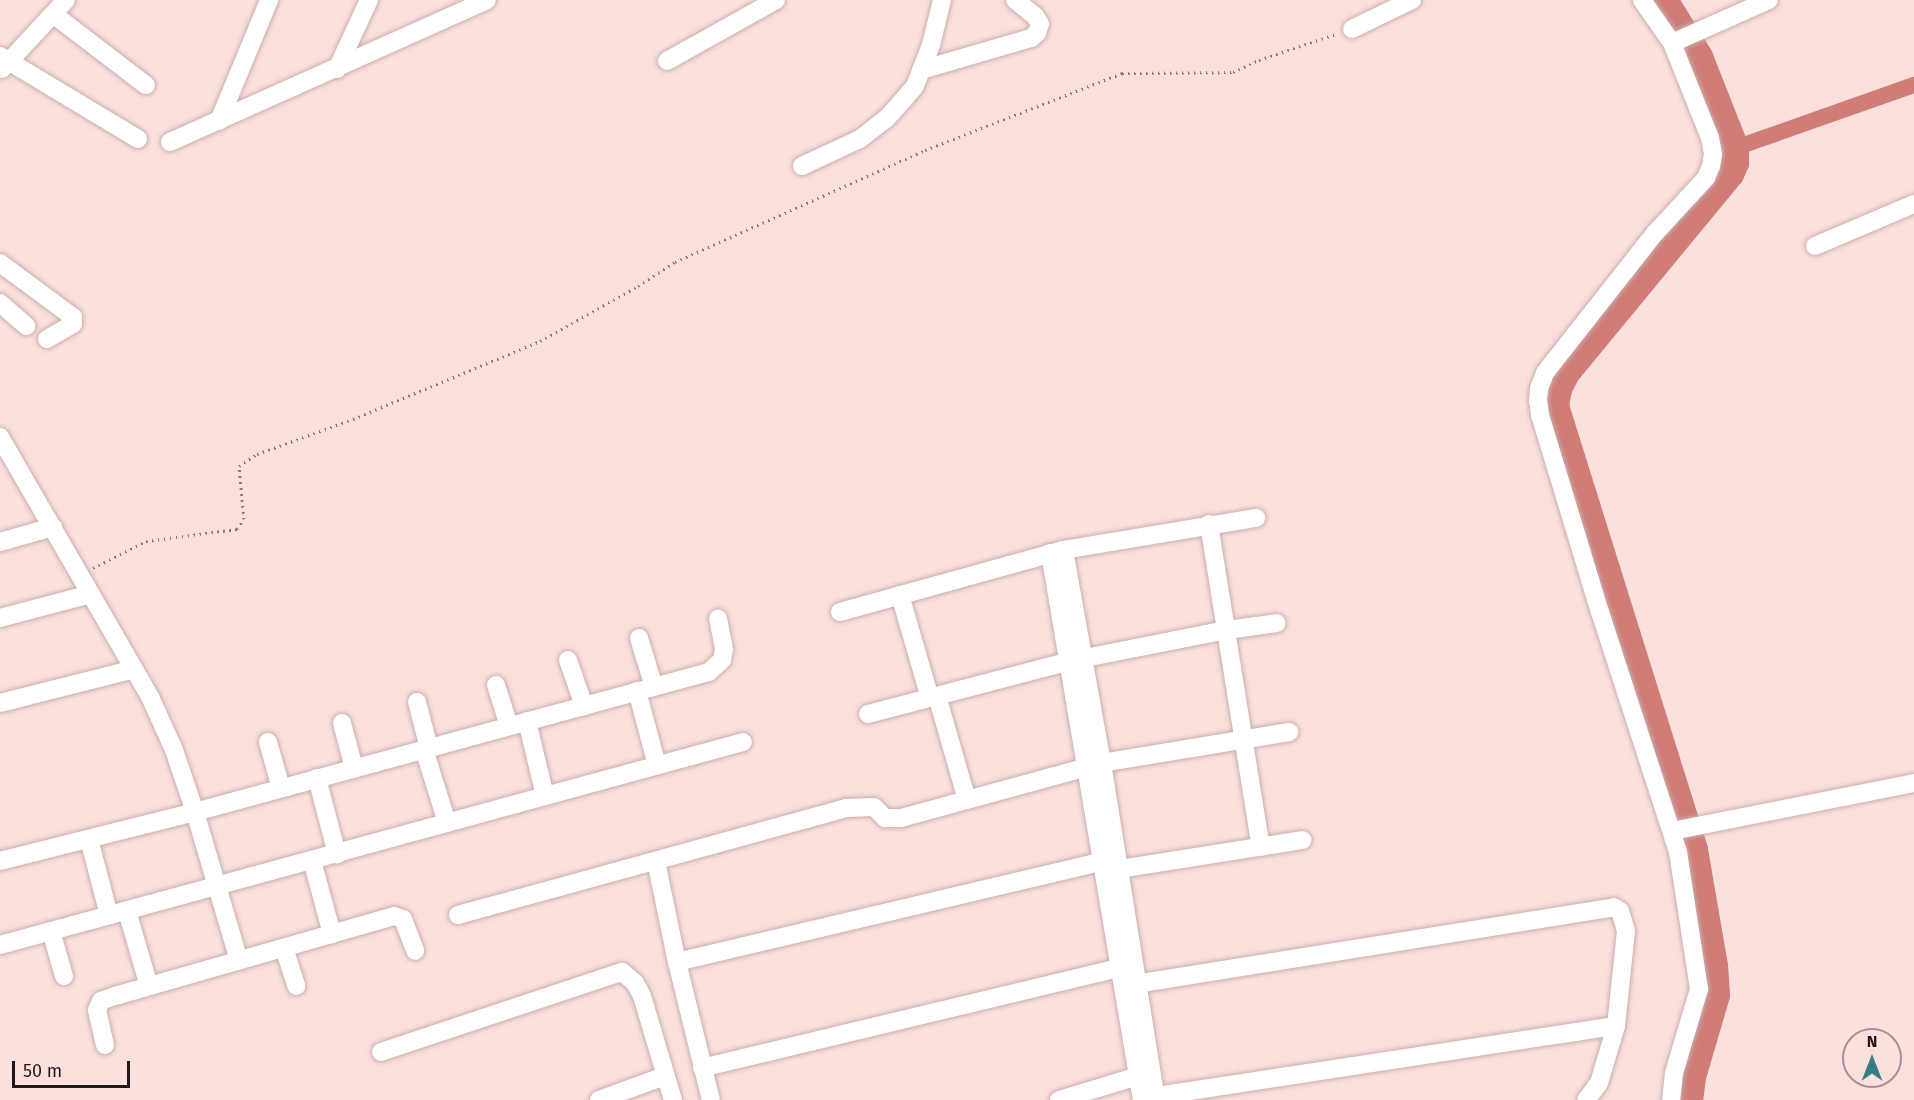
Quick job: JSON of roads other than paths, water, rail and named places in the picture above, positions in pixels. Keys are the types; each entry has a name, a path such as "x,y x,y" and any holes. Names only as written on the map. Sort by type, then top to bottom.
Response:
{"street":[{"path":"66,0 3,63 138,139"},
{"path":"219,121 269,0"},
{"path":"337,69 369,0"},
{"path":"170,142 487,0"},
{"path":"667,61 776,0"},
{"path":"802,166 860,139 886,119 915,86 942,0"},
{"path":"921,70 1031,38 1037,33 1040,24 1035,16 1015,0"},
{"path":"1352,29 1412,0"},
{"path":"1642,0 1676,41 1710,138 1713,154 1711,166 1706,177 1655,233 1545,374 1539,389 1538,400 1540,415 1600,612 1672,831 1689,918 1699,988 1674,1073 1671,1100"},
{"path":"1676,41 1769,0"},
{"path":"53,14 146,85"},
{"path":"1815,246 1914,204"},
{"path":"0,263 73,317 73,324 47,339"},
{"path":"0,303 26,326"},
{"path":"0,437 5,454 53,527 151,699 174,750 195,812 239,962"},
{"path":"840,612 1057,551 1256,518"},
{"path":"1209,525 1260,847"},
{"path":"0,542 53,527"},
{"path":"1057,551 1095,765 1149,1098"},
{"path":"0,618 91,594"},
{"path":"900,595 967,800"},
{"path":"0,861 195,812 709,672 722,660 724,649 718,619"},
{"path":"868,714 1076,660 1227,630 1277,623"},
{"path":"639,638 657,765"},
{"path":"568,660 584,706"},
{"path":"0,703 134,669"},
{"path":"496,686 509,726"},
{"path":"417,702 426,749 447,823"},
{"path":"527,721 545,796"},
{"path":"342,723 354,768"},
{"path":"458,915 846,808 874,807 885,818 891,819 1095,765 1244,737 1289,732"},
{"path":"268,742 281,788"},
{"path":"0,944 743,742"},
{"path":"317,778 337,854"},
{"path":"1672,831 1914,783"},
{"path":"89,839 109,915"},
{"path":"677,962 1111,865 1304,840"},
{"path":"312,860 332,934"},
{"path":"656,861 677,962 711,1100"},
{"path":"1130,985 1614,907 1620,911 1626,931 1616,1026 1599,1083 1586,1100"},
{"path":"127,911 149,986"},
{"path":"105,1045 98,1019 101,1001 149,986 394,916 403,919 415,951"},
{"path":"51,931 64,976"},
{"path":"284,948 296,986"},
{"path":"702,1068 1127,965"},
{"path":"381,1052 622,972 635,983 642,996 673,1100"},
{"path":"1130,985 1138,1076 1149,1098"},
{"path":"1149,1098 1616,1026"},
{"path":"598,1100 665,1076"},
{"path":"1059,1100 1138,1076"}],"waterway":[{"path":"1664,0 1699,57 1735,148 1735,163 1730,174 1566,373 1558,389 1555,406 1694,850 1714,966 1716,995 1692,1077 1689,1100"},
{"path":"1735,148 1914,85"}]}
